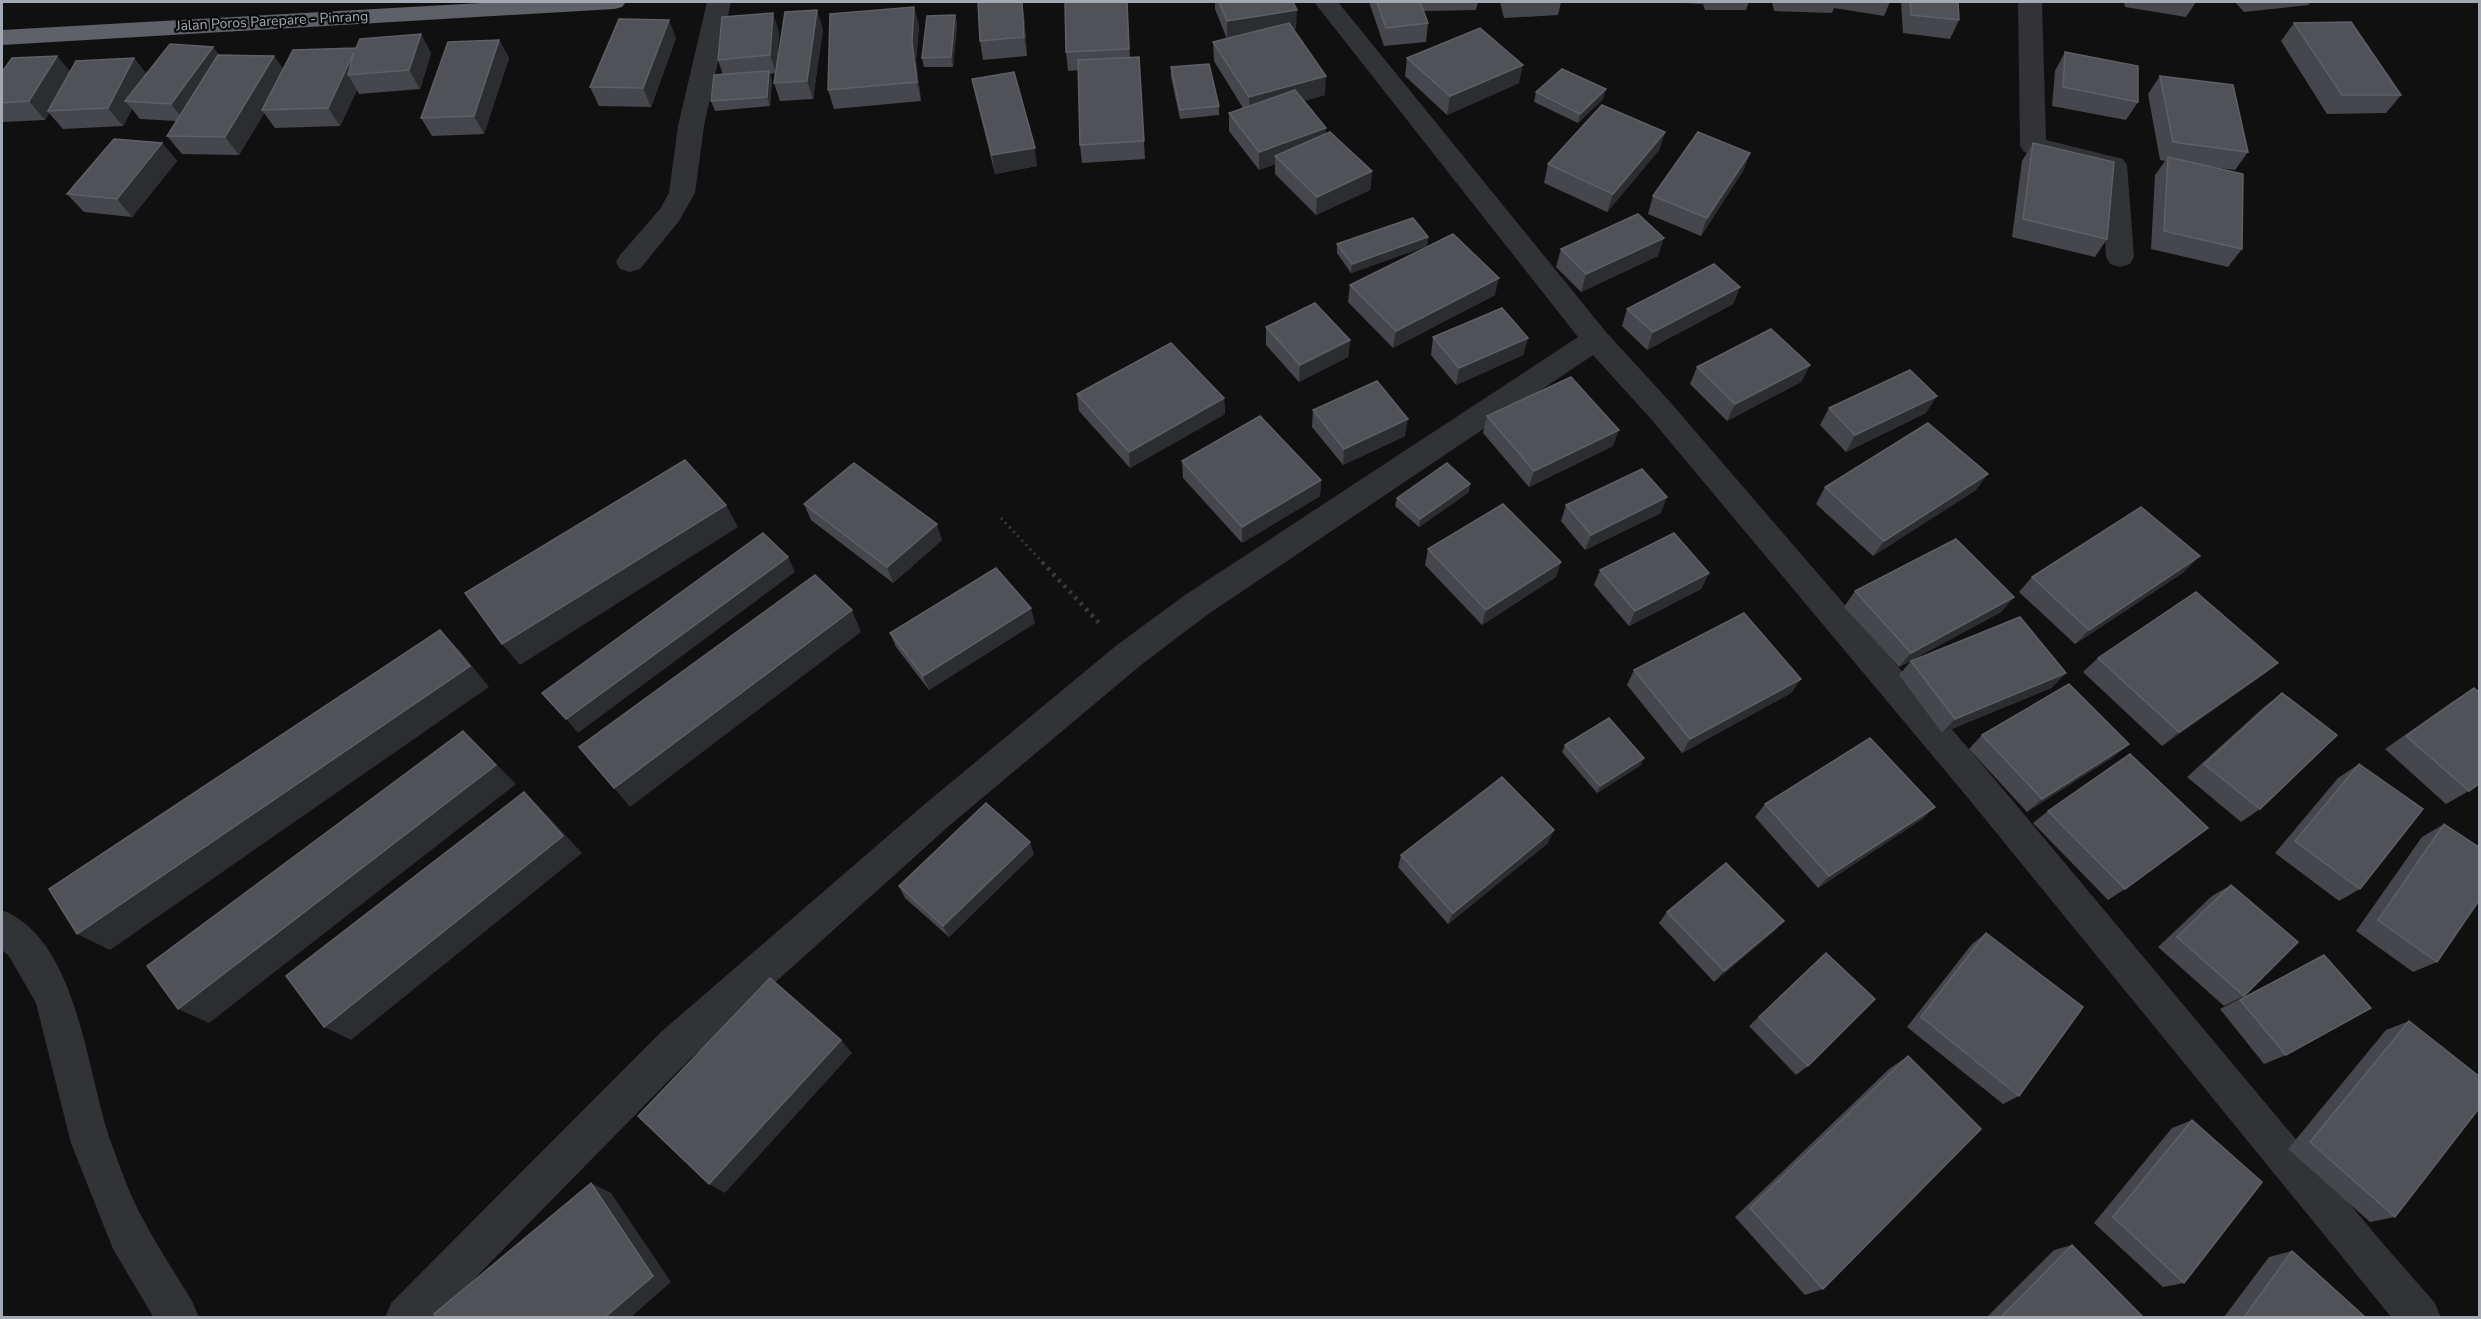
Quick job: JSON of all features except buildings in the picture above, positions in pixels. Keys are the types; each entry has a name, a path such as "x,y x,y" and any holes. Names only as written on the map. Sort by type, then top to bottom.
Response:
{"highway":[{"name":"Jalan Poros Parepare - Pinrang","path":"2,38 614,2"}],"street":[{"path":"630,262 670,215 682,194 691,126 719,2"},
{"path":"1326,2 1596,339 1661,411 1965,769 2370,1261 2420,1317"},
{"path":"2030,2 2033,146 2114,165 2120,257"},
{"path":"406,1317 675,1046 938,814 1129,655 1196,604 1596,339"},
{"path":"2,928 22,943 53,997 91,1143 128,1234 178,1317"}],"path":[{"path":"1001,518 1129,655"}]}
